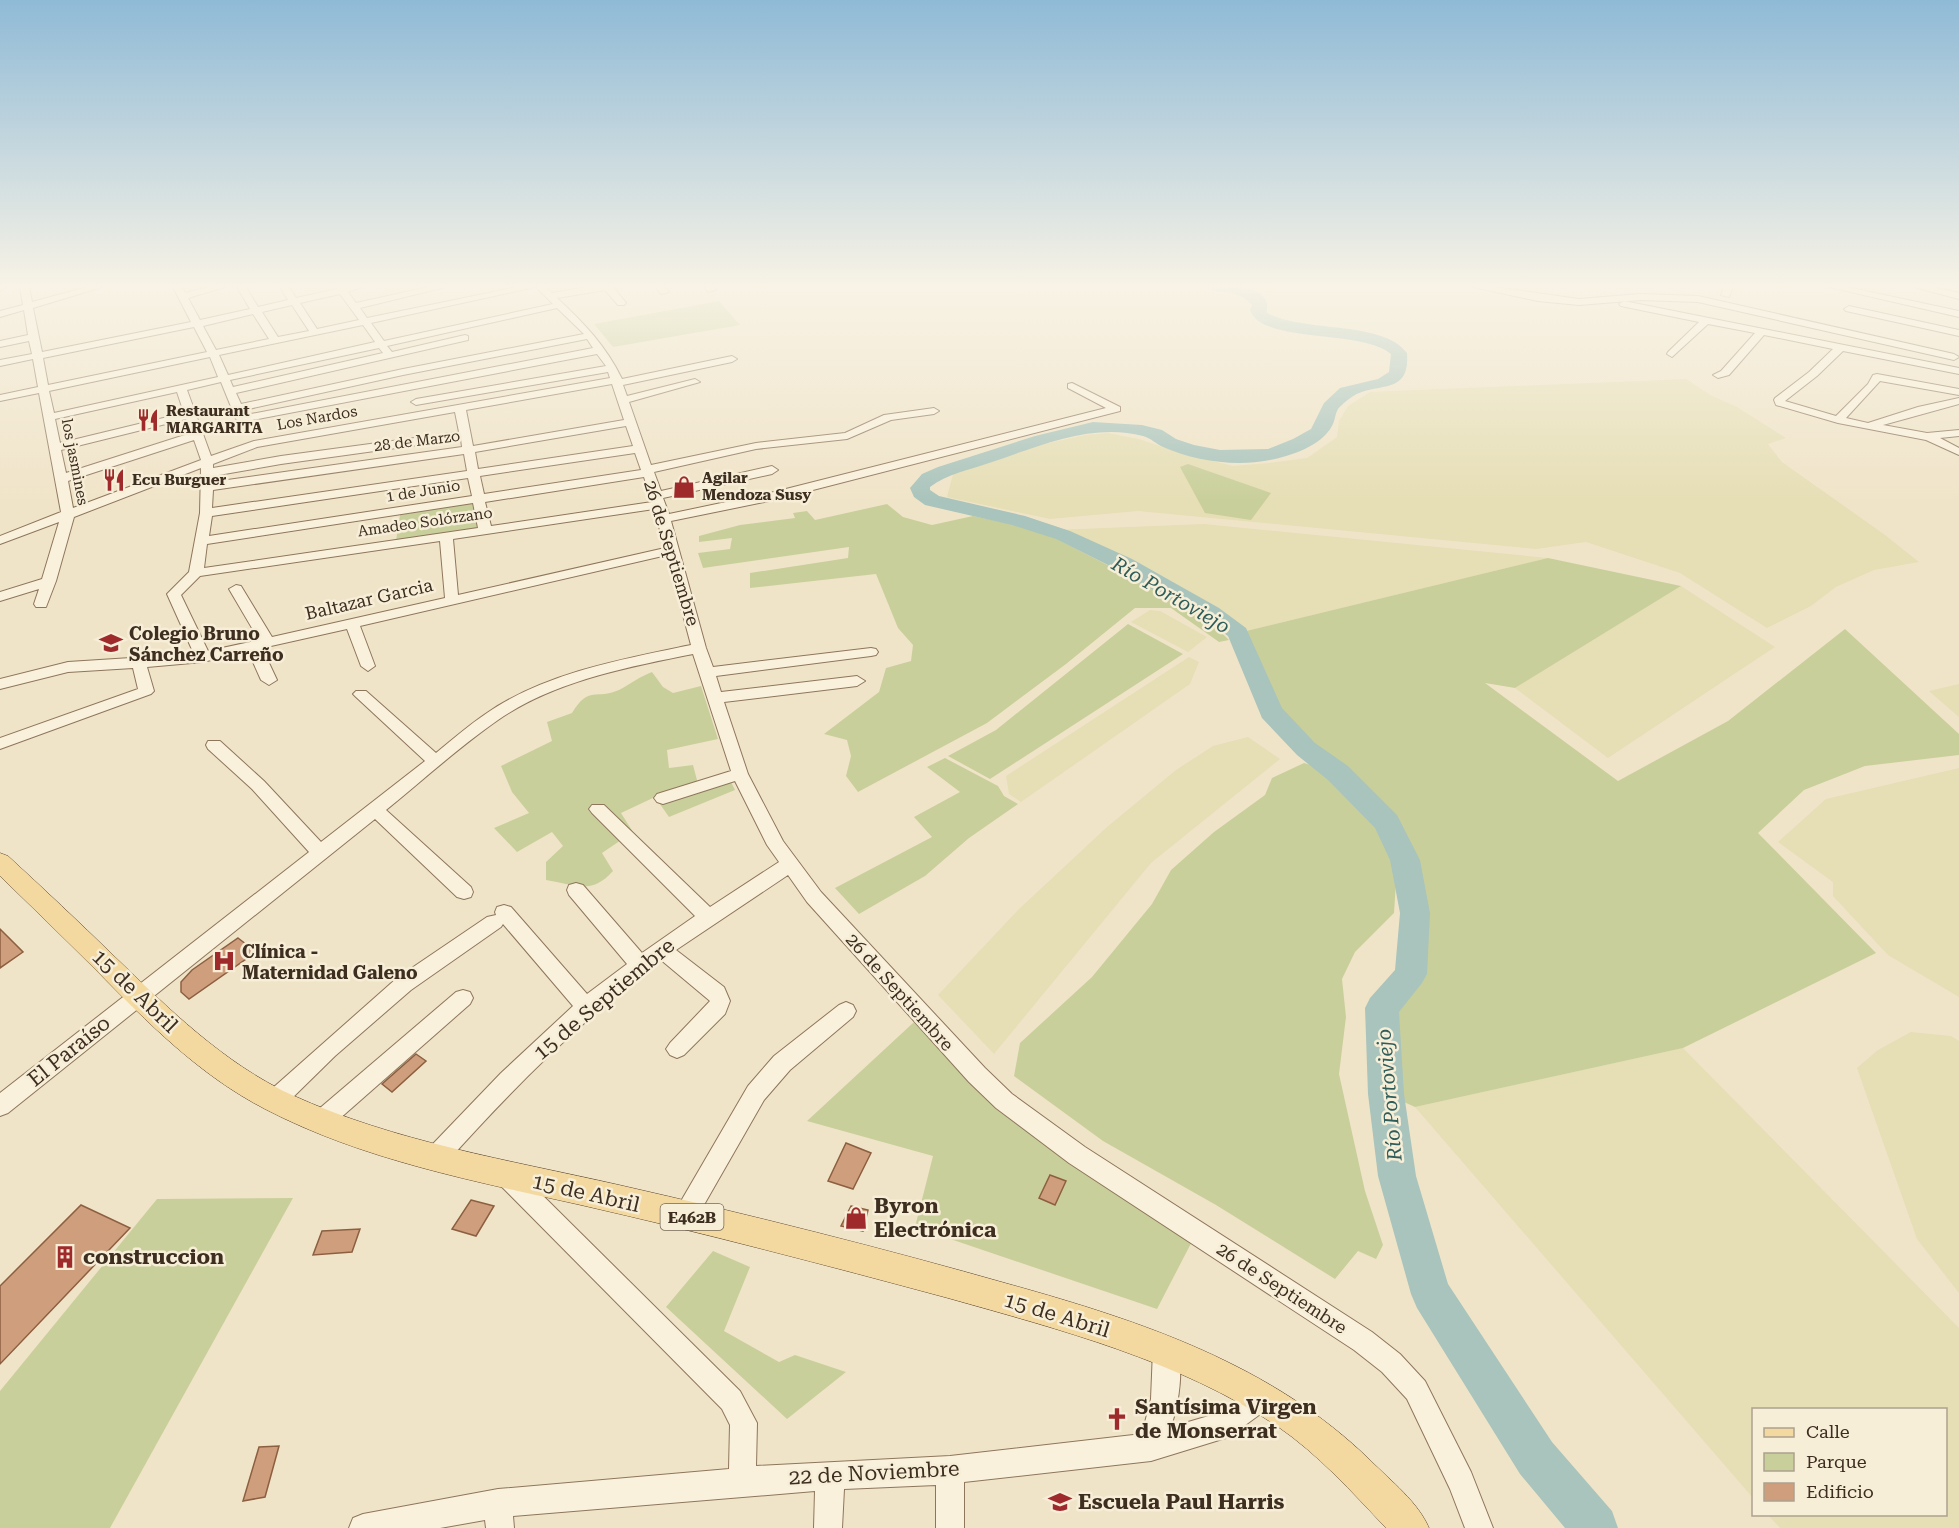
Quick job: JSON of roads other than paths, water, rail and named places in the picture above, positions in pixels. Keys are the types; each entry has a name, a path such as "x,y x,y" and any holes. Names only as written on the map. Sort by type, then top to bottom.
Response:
{"main road":[{"name":"15 de Abril","path":"0,862 137,995 215,1063 274,1101 321,1121 437,1156 685,1216 992,1295 1166,1350 1240,1385 1297,1421 1356,1471 1411,1528"}],"street":[{"path":"0,363 25,358"},
{"name":"los jasmines","path":"37,358 68,514 40,604"},
{"path":"0,398 198,358"},
{"path":"215,358 242,419 558,358"},
{"path":"49,417 319,358"},
{"path":"230,391 379,358"},
{"path":"392,358 403,372"},
{"path":"238,408 474,358"},
{"name":"26 de Septiembre","path":"606,358 617,381 658,500 674,550 706,672 740,774 765,826 814,897 976,1075 1005,1101 1077,1155 1355,1335 1391,1363 1416,1390 1461,1482 1479,1528"},
{"path":"1718,375 1725,373 1738,358"},
{"path":"1829,358 1779,400 1785,405 1868,426 1929,436 1959,433"},
{"path":"1893,358 1954,370"},
{"name":"Los Nardos","path":"0,540 68,514 207,467 266,442 732,359"},
{"path":"1914,383 1922,364"},
{"path":"416,402 612,368"},
{"path":"1838,420 1872,386 1877,377 1959,392"},
{"path":"623,400 695,382"},
{"path":"664,519 774,496 1116,409 1072,386"},
{"path":"181,389 207,467 207,487 203,542 196,573 174,594 203,657"},
{"path":"1868,426 1922,409 1959,401"},
{"path":"460,408 485,530"},
{"name":"1 de Junio","path":"203,542 648,472 756,446 847,436 888,417 934,411"},
{"path":"55,448 190,415"},
{"name":"28 de Marzo","path":"207,487 272,476 469,450 630,422"},
{"path":"61,479 198,435"},
{"path":"207,467 281,460 465,435"},
{"path":"1929,436 1959,452"},
{"path":"206,513 639,449"},
{"name":"Amadeo Solórzano","path":"196,573 485,530 658,500 772,470"},
{"path":"446,536 452,600"},
{"name":"Baltazar Garcia","path":"0,684 69,667 139,664 203,657 674,550"},
{"path":"0,597 49,581"},
{"path":"236,590 261,644 269,680"},
{"path":"352,622 368,666"},
{"name":"El Paraíso","path":"0,1106 485,721 525,698 588,675 699,648"},
{"path":"706,672 871,652"},
{"path":"0,744 146,691 139,664"},
{"path":"714,698 857,681"},
{"path":"361,694 435,761"},
{"path":"214,745 258,785 321,853"},
{"path":"663,798 740,774"},
{"path":"598,808 708,917"},
{"path":"375,809 464,892"},
{"name":"15 de Septiembre","path":"437,1156 487,1101 586,1007 661,949 790,864"},
{"path":"576,890 640,965"},
{"path":"274,1101 404,984 499,917 586,1007"},
{"path":"661,949 717,993 720,1001 718,1008 677,1049"},
{"path":"321,1121 463,998"},
{"path":"685,1216 756,1093 782,1063 846,1011"},
{"path":"506,1174 731,1400 744,1423 741,1482"},
{"path":"1151,1447 1163,1418 1166,1403 1166,1350"},
{"name":"22 de Noviembre","path":"363,1528 499,1516 741,1482 950,1470 1151,1447 1219,1427 1262,1398"},
{"path":"950,1470 950,1528"},
{"path":"828,1528 830,1477"}],"waterway":[{"name":"Río Portoviejo","path":"1399,358 1400,365 1392,379 1346,392 1330,407 1324,426 1318,432 1285,450 1269,455 1220,456 1187,449 1142,430 1093,428 1041,440 945,471 929,479 920,488 921,493 932,501 1018,520 1063,535 1124,564 1211,613 1238,633 1271,712 1306,749 1338,773 1387,822 1405,860 1415,913 1411,974 1382,1008 1386,1094 1397,1176 1431,1294 1536,1458 1595,1528"}],"place":[{"name":"Restaurant MARGARITA","path":"148,420"},
{"name":"Ecu Burguer","path":"114,480"},
{"name":"Agilar Mendoza Susy","path":"684,487"},
{"name":"Colegio Bruno Sánchez Carreño","path":"111,643"},
{"name":"Clínica - Maternidad Galeno","path":"224,961"},
{"name":"Byron Electrónica","path":"856,1218"},
{"name":"construccion","path":"65,1257"},
{"name":"Santísima Virgen de Monserrat","path":"1117,1419"},
{"name":"Escuela Paul Harris","path":"1060,1502"}]}
